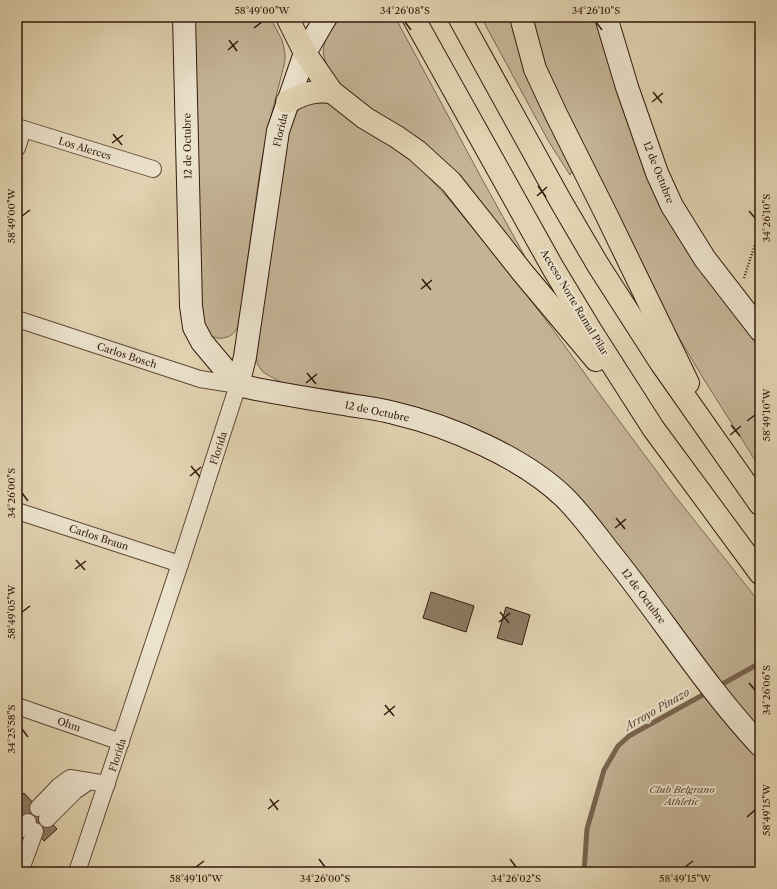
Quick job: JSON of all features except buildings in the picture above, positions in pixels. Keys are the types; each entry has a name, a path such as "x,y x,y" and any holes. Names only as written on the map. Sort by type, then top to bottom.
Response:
{"highway":[{"path":"286,17 305,53 332,92 365,118 397,137 416,151 451,182 523,273 653,428"},
{"name":"Acceso Norte Ramal Pilar","path":"413,17 553,268 591,331 653,428 760,573"},
{"path":"459,17 560,200 598,265 661,363 760,504"},
{"path":"521,17 536,69 556,114 719,447"},
{"path":"287,102 308,92 332,92"}],"street":[{"name":"12 de Octubre","path":"184,17 191,306 194,327 202,342 238,385 394,412 430,423 466,437 521,465 543,479 580,515 636,585 688,657 754,739"},
{"name":"Florida","path":"77,872 238,385 246,350 278,131 305,53 326,17"},
{"name":"12 de Octubre","path":"606,17 627,87 657,173 672,206 705,259 760,330"},
{"path":"17,148 20,128"},
{"name":"Los Alerces","path":"20,128 153,169"},
{"name":"Carlos Bosch","path":"17,319 200,379 238,385"},
{"name":"Carlos Braun","path":"17,511 180,564"},
{"name":"Ohm","path":"17,706 121,742"},
{"path":"43,814 59,786 70,778 107,784"},
{"path":"20,872 22,850 27,829"}],"path":[{"path":"736,300 760,229"}],"green space":[{"path":"191,17 270,17 282,40 285,53 285,61 269,124 260,170 239,321 237,329 233,334 225,338 216,338 208,334 204,328 201,318"},
{"path":"341,17 395,17 538,280 387,124 334,78 326,63 323,50 326,38"},
{"path":"481,17 512,17 573,170 570,175 549,142"},
{"path":"530,17 596,17 714,288 760,349 760,468 663,311 551,83"},
{"path":"308,102 329,102 400,151 421,169 448,198 549,324 675,496 760,603 760,733 597,519 398,405 346,392 284,384 263,372 258,365 256,358 286,141 293,115"},
{"name":"Club Belgrano Athletic","path":"714,690 760,745 760,872 584,872 587,829 604,770 618,746 629,736"}],"waterway":[{"name":"Arroyo Pinazo","path":"717,687 760,663"},
{"name":"Arroyo Pinazo","path":"584,872 587,829 604,770 618,746 629,736 708,692"}]}
